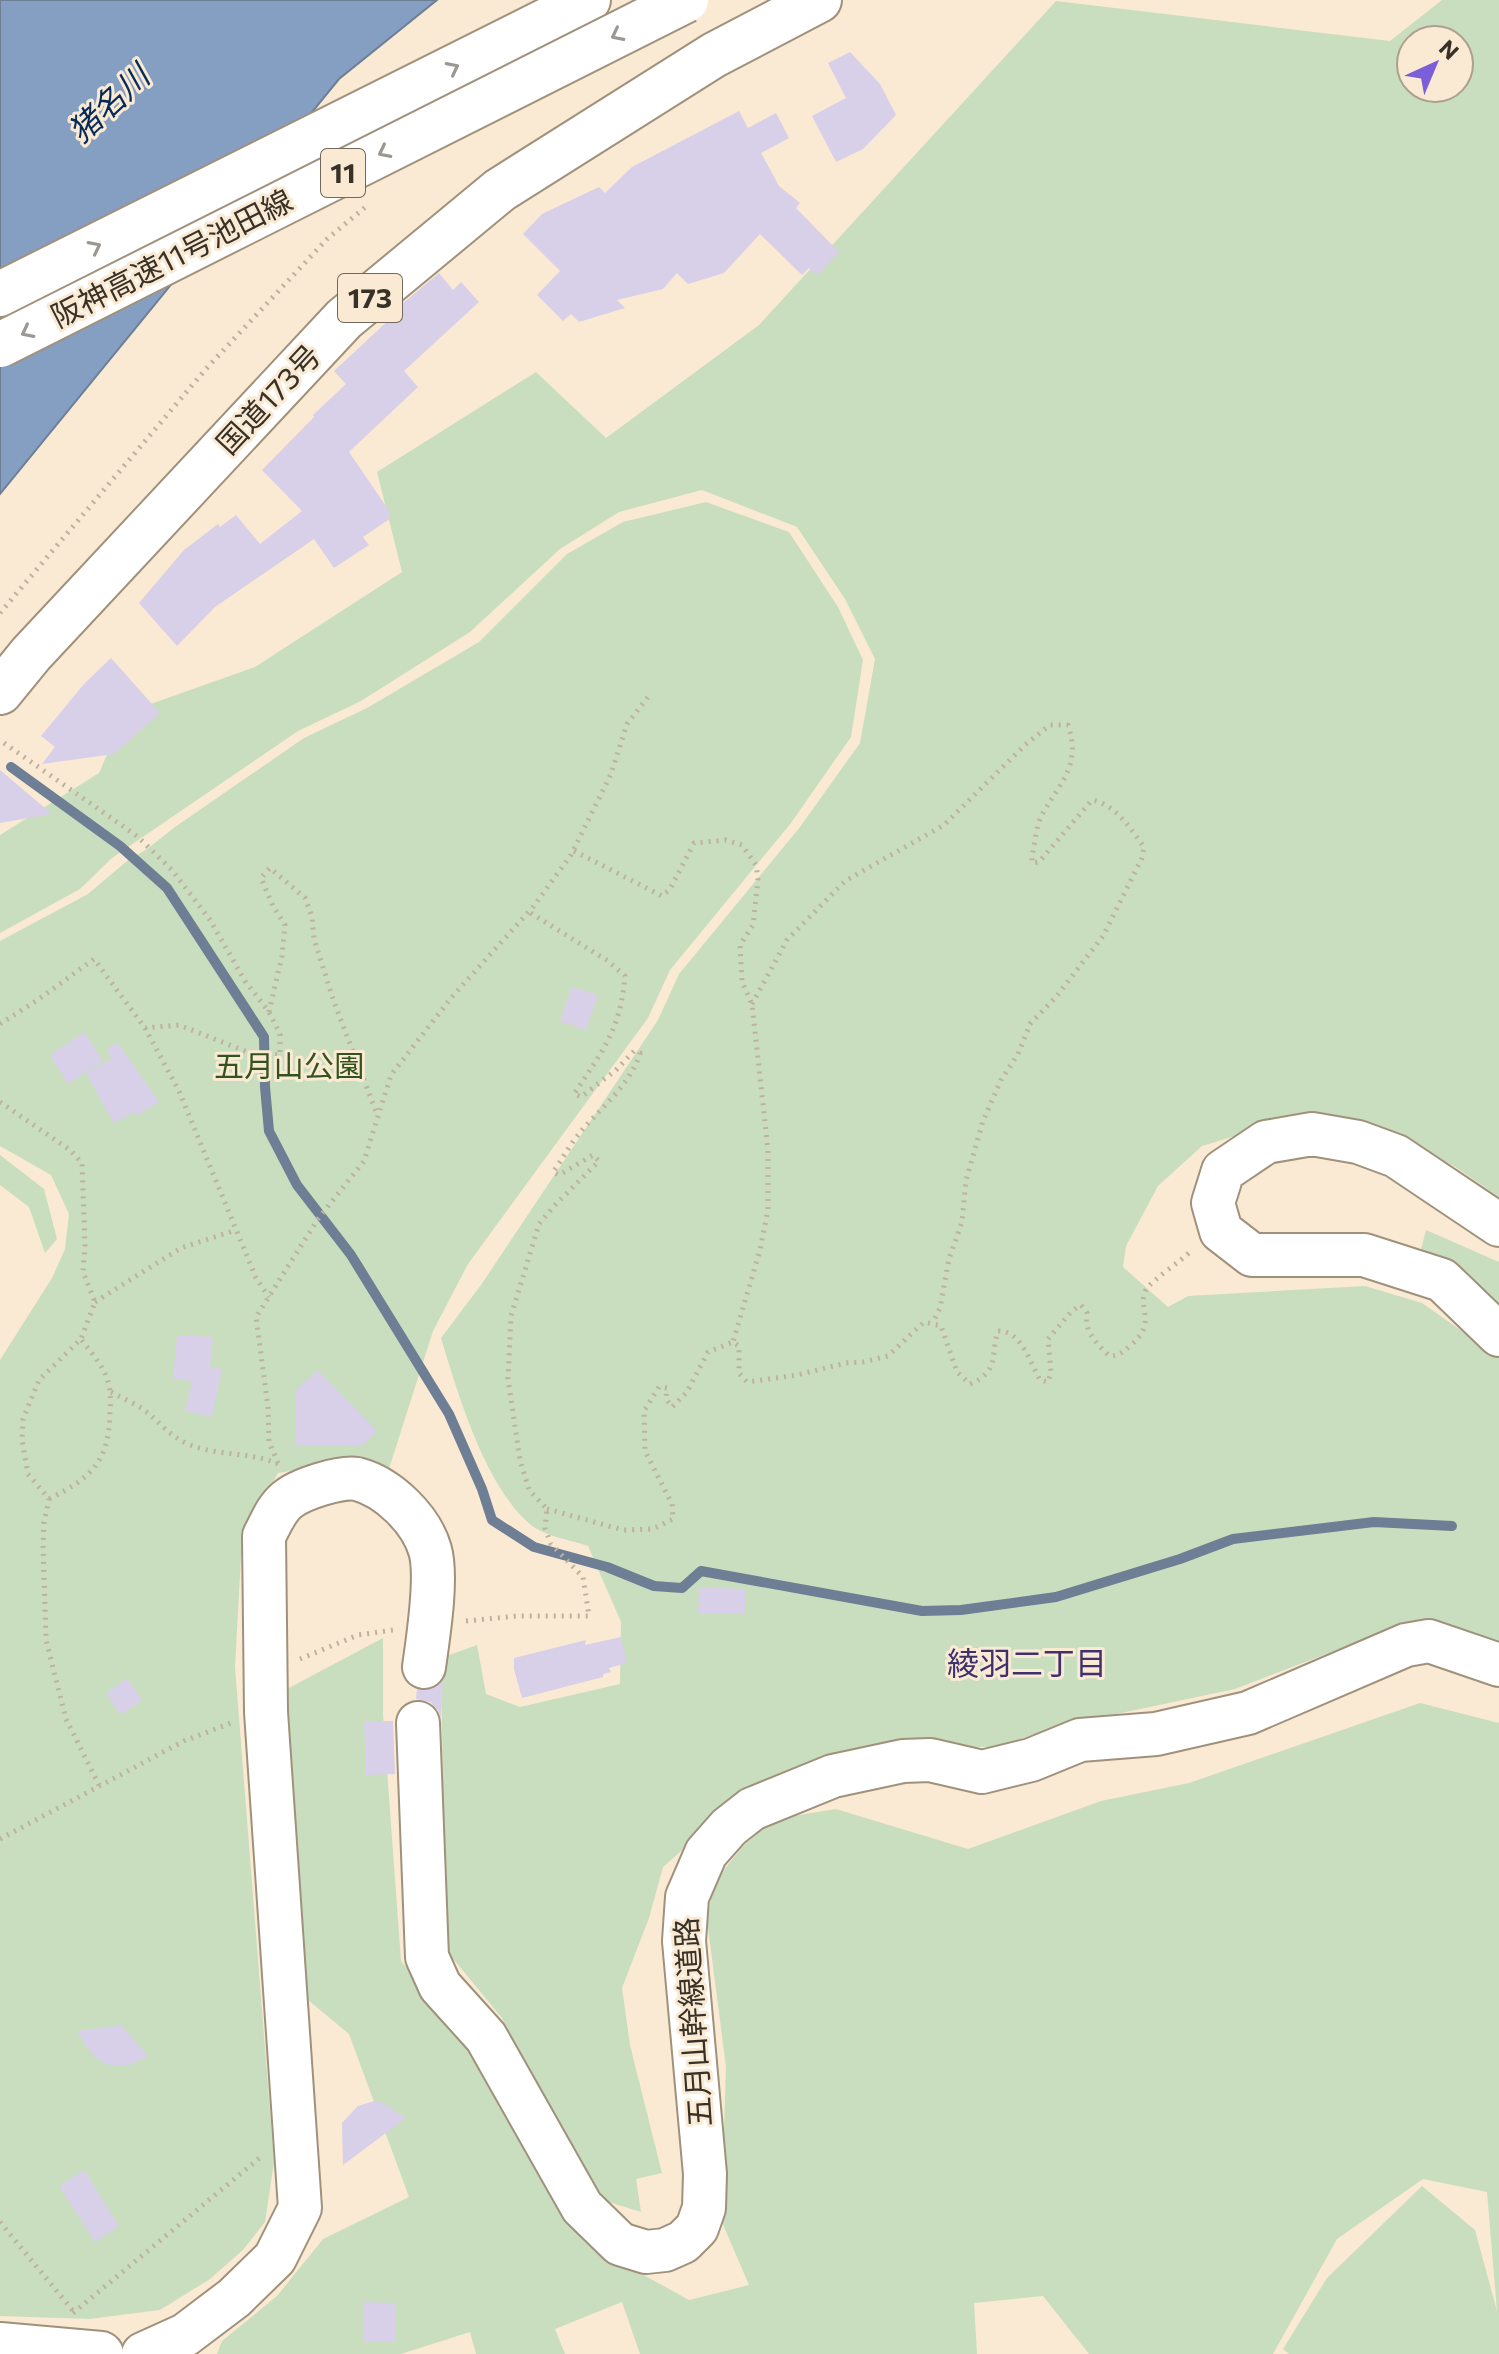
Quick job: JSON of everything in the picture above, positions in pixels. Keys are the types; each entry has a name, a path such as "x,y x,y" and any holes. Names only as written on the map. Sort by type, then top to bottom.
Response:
{"main road":[{"name":"阪神高速11号池田線","path":"0,294 588,0"},
{"name":"阪神高速11号池田線","path":"0,345 686,0"},
{"name":"国道173号","path":"0,692 31,654 344,319 500,190 714,55 819,0"},
{"path":"13,2346 101,2354"}],"street":[{"path":"1499,1225 1396,1156 1358,1142 1312,1134 1266,1142 1223,1171 1213,1203 1221,1231 1252,1255 1364,1255 1442,1280 1499,1335"},
{"name":"五月山幹線道路","path":"284,1482 318,1484 356,1479 394,1496 414,1521 430,1550 430,1625 421,1697 427,1957 440,1986 486,2037 582,2207 620,2244 646,2252 665,2250 683,2242 697,2228 704,2208 705,2174 684,1941 687,1897 706,1853 729,1827 752,1809 833,1776 903,1761 930,1760 982,1772 1031,1760 1080,1740 1156,1734 1248,1713 1406,1645 1429,1641 1499,1665"},
{"path":"143,2354 185,2335 234,2298 275,2258 300,2208 266,1692 264,1536 277,1511 284,1482"}],"path":[{"path":"0,613 205,370 327,239 372,201"},
{"path":"284,1482 269,1442 268,1407 256,1317 318,1219 364,1161 391,1075 410,1048 529,912 574,851 611,774 627,724 651,693"},
{"path":"752,1004 787,940 831,893 845,881 944,825 1025,745 1050,725 1068,725 1074,743 1072,758 1059,790 1042,816 1032,863 1039,862 1092,800 1103,802 1128,824 1144,847 1142,858 1103,936 1056,997 1030,1024 1018,1054 1001,1080 983,1121 966,1180 962,1222 949,1259 940,1308 933,1322"},
{"path":"4,743 114,818 172,870 210,920 245,981 269,1012 280,1034 280,1055 250,1053 179,1025 145,1028"},
{"path":"574,851 662,896 670,889 694,843 726,840 742,845 756,865 758,879 753,925 740,945 742,982 752,1004 768,1150 768,1210 760,1250 733,1342"},
{"path":"269,1012 282,956 285,925 261,878 270,868 305,898 334,1002 378,1115"},
{"path":"529,912 608,961 625,976 623,1003 613,1035 574,1094 581,1097 616,1070 634,1051 640,1053 637,1065 626,1081 577,1136 553,1172 559,1175 593,1155 599,1161 539,1224 511,1316 508,1379 520,1460 529,1490 547,1509 623,1530 653,1529 673,1519 672,1504 645,1451 644,1411 659,1387 667,1388 666,1399 672,1407 687,1392 708,1352 733,1342"},
{"path":"0,1024 94,959 145,1028 179,1091 256,1278 269,1297"},
{"path":"0,1102 70,1150 82,1163 83,1272 95,1302"},
{"path":"49,1499 28,1474 22,1440 23,1419 39,1380 81,1339 95,1302 181,1248 236,1230"},
{"path":"733,1342 739,1346 739,1373 747,1382 888,1356 924,1322 933,1322 941,1326 957,1372 970,1384 995,1363 998,1331 1006,1331 1018,1339 1040,1380 1048,1382 1051,1372 1048,1339 1072,1311 1081,1305 1087,1313 1090,1336 1109,1356 1119,1356 1140,1337 1147,1322 1145,1297 1148,1287 1203,1240 1221,1231"},
{"path":"49,1499 80,1484 108,1447 111,1392 105,1372 81,1339"},
{"path":"111,1392 145,1410 166,1431 187,1443 228,1455 259,1456 284,1482"},
{"path":"49,1499 43,1545 46,1640 66,1719 99,1785"},
{"path":"0,1839 184,1741 358,1635 517,1616 589,1616 583,1577 551,1544 545,1528 547,1509"},
{"path":"13,2346 74,2312 293,2130"},
{"path":"0,2222 74,2312"}],"green space":[{"path":"1442,0 1499,0 1499,1197 1454,1166 1394,1136 1258,1129 1202,1146 1158,1186 1126,1246 1123,1267 1168,1307 1188,1296 1365,1286 1422,1303 1499,1357 1499,1644 1392,1629 1235,1689 1055,1727 996,1747 899,1746 729,1809 663,1867 649,1918 622,1988 630,2045 662,2173 636,2179 641,2212 599,2199 548,2119 502,2018 445,1949 441,1658 477,1645 486,1694 520,1707 620,1684 621,1622 588,1546 536,1529 500,1488 475,1438 441,1338 481,1285 658,1020 679,974 800,827 860,743 875,659 845,599 797,527 702,490 619,512 560,549 470,632 361,701 298,731 112,858 80,889 0,933 0,835 99,773 125,713 255,667 402,572 377,472 536,372 606,438 759,325 1056,1 1390,41 1395,37 1395,104 1475,104 1475,24 1412,24"},
{"name":"五月山公園","path":"706,502 789,532 838,607 863,660 851,737 791,823 670,970 648,1018 468,1264 433,1331 386,1478 327,1465 278,1473 256,1512 241,1557 235,1667 274,2162 265,2222 243,2250 210,2279 160,2310 89,2319 0,2316 0,1360 52,1278 65,1249 69,1214 51,1175 0,1146 0,941 88,894 127,861 304,738 367,708 479,642 567,554 623,522"},
{"path":"0,1155 44,1189 57,1239 45,1253 29,1207 0,1185"},
{"path":"1426,1230 1499,1262 1499,1304 1441,1259 1419,1258"},
{"path":"383,1638 383,1714 401,1961 473,2049 525,2153 611,2257 689,2300 749,2285 721,2220 726,2067 707,1920 714,1882 743,1846 775,1819 836,1809 968,1849 1101,1801 1189,1783 1420,1703 1499,1723 1499,2354 1289,2354 1283,2349 1327,2278 1422,2186 1475,2230 1497,2311 1487,2192 1423,2179 1337,2239 1273,2354 1089,2354 1043,2296 974,2303 977,2354 640,2354 622,2302 555,2329 565,2354 476,2354 470,2332 401,2354 217,2354 222,2341 277,2296 323,2239 409,2197 349,2034 290,1985 287,1689"}],"water":[{"name":"猪名川","path":"0,0 437,0 339,79 0,494"}],"building":[{"path":"850,52 880,84 896,115 863,149 836,162 812,116 846,98 828,63"},
{"path":"739,111 748,128 776,113 789,138 761,153 779,186 800,203 796,208 839,252 817,275 809,268 802,275 760,234 724,273 688,284 677,273 663,289 617,300 625,308 579,322 571,314 563,321 537,295 560,271 523,234 542,214 599,187 605,193 632,167"},
{"path":"439,273 453,290 461,282 479,302 404,371 418,387 349,452 391,518 363,537 369,545 334,568 314,539 215,607 177,646 139,603 184,550 218,524 220,527 236,515 260,544 302,511 262,470 346,384 334,371 392,317 390,314"},
{"path":"111,658 160,713 114,754 42,764 55,747 41,736 84,684"},
{"path":"0,770 52,814 0,823"},
{"path":"572,987 598,995 586,1030 560,1021"},
{"path":"84,1032 103,1061 68,1084 50,1055"},
{"path":"118,1043 159,1102 137,1116 135,1112 114,1123 86,1073 111,1059 107,1049"},
{"path":"177,1335 213,1337 210,1367 222,1369 212,1417 185,1411 192,1381 173,1379"},
{"path":"318,1370 377,1431 362,1446 295,1446 295,1391"},
{"path":"699,1587 745,1589 745,1614 698,1614"},
{"path":"621,1637 627,1663 609,1668 611,1672 603,1674 603,1677 522,1698 514,1658 586,1640 585,1645"},
{"path":"127,1678 142,1700 121,1715 106,1693"},
{"path":"443,1681 441,1718 430,1702 416,1699 417,1689 432,1689"},
{"path":"364,1721 393,1721 395,1774 366,1775"},
{"path":"121,2025 148,2056 129,2065 114,2066 101,2062 90,2052 77,2031"},
{"path":"374,2101 383,2103 406,2118 343,2165 342,2123 358,2106"},
{"path":"84,2170 119,2226 95,2242 59,2186"},
{"path":"364,2302 396,2303 396,2342 363,2342"}],"waterway":[{"path":"11,767 120,846 167,888 264,1037 269,1131 297,1185 351,1255 449,1414 492,1520 534,1547 607,1567 654,1586 682,1588 701,1571 922,1611 961,1610 1056,1597 1180,1559 1233,1539 1374,1522 1452,1526"}],"district":[{"name":"綾羽二丁目","path":"1027,1664"}]}
